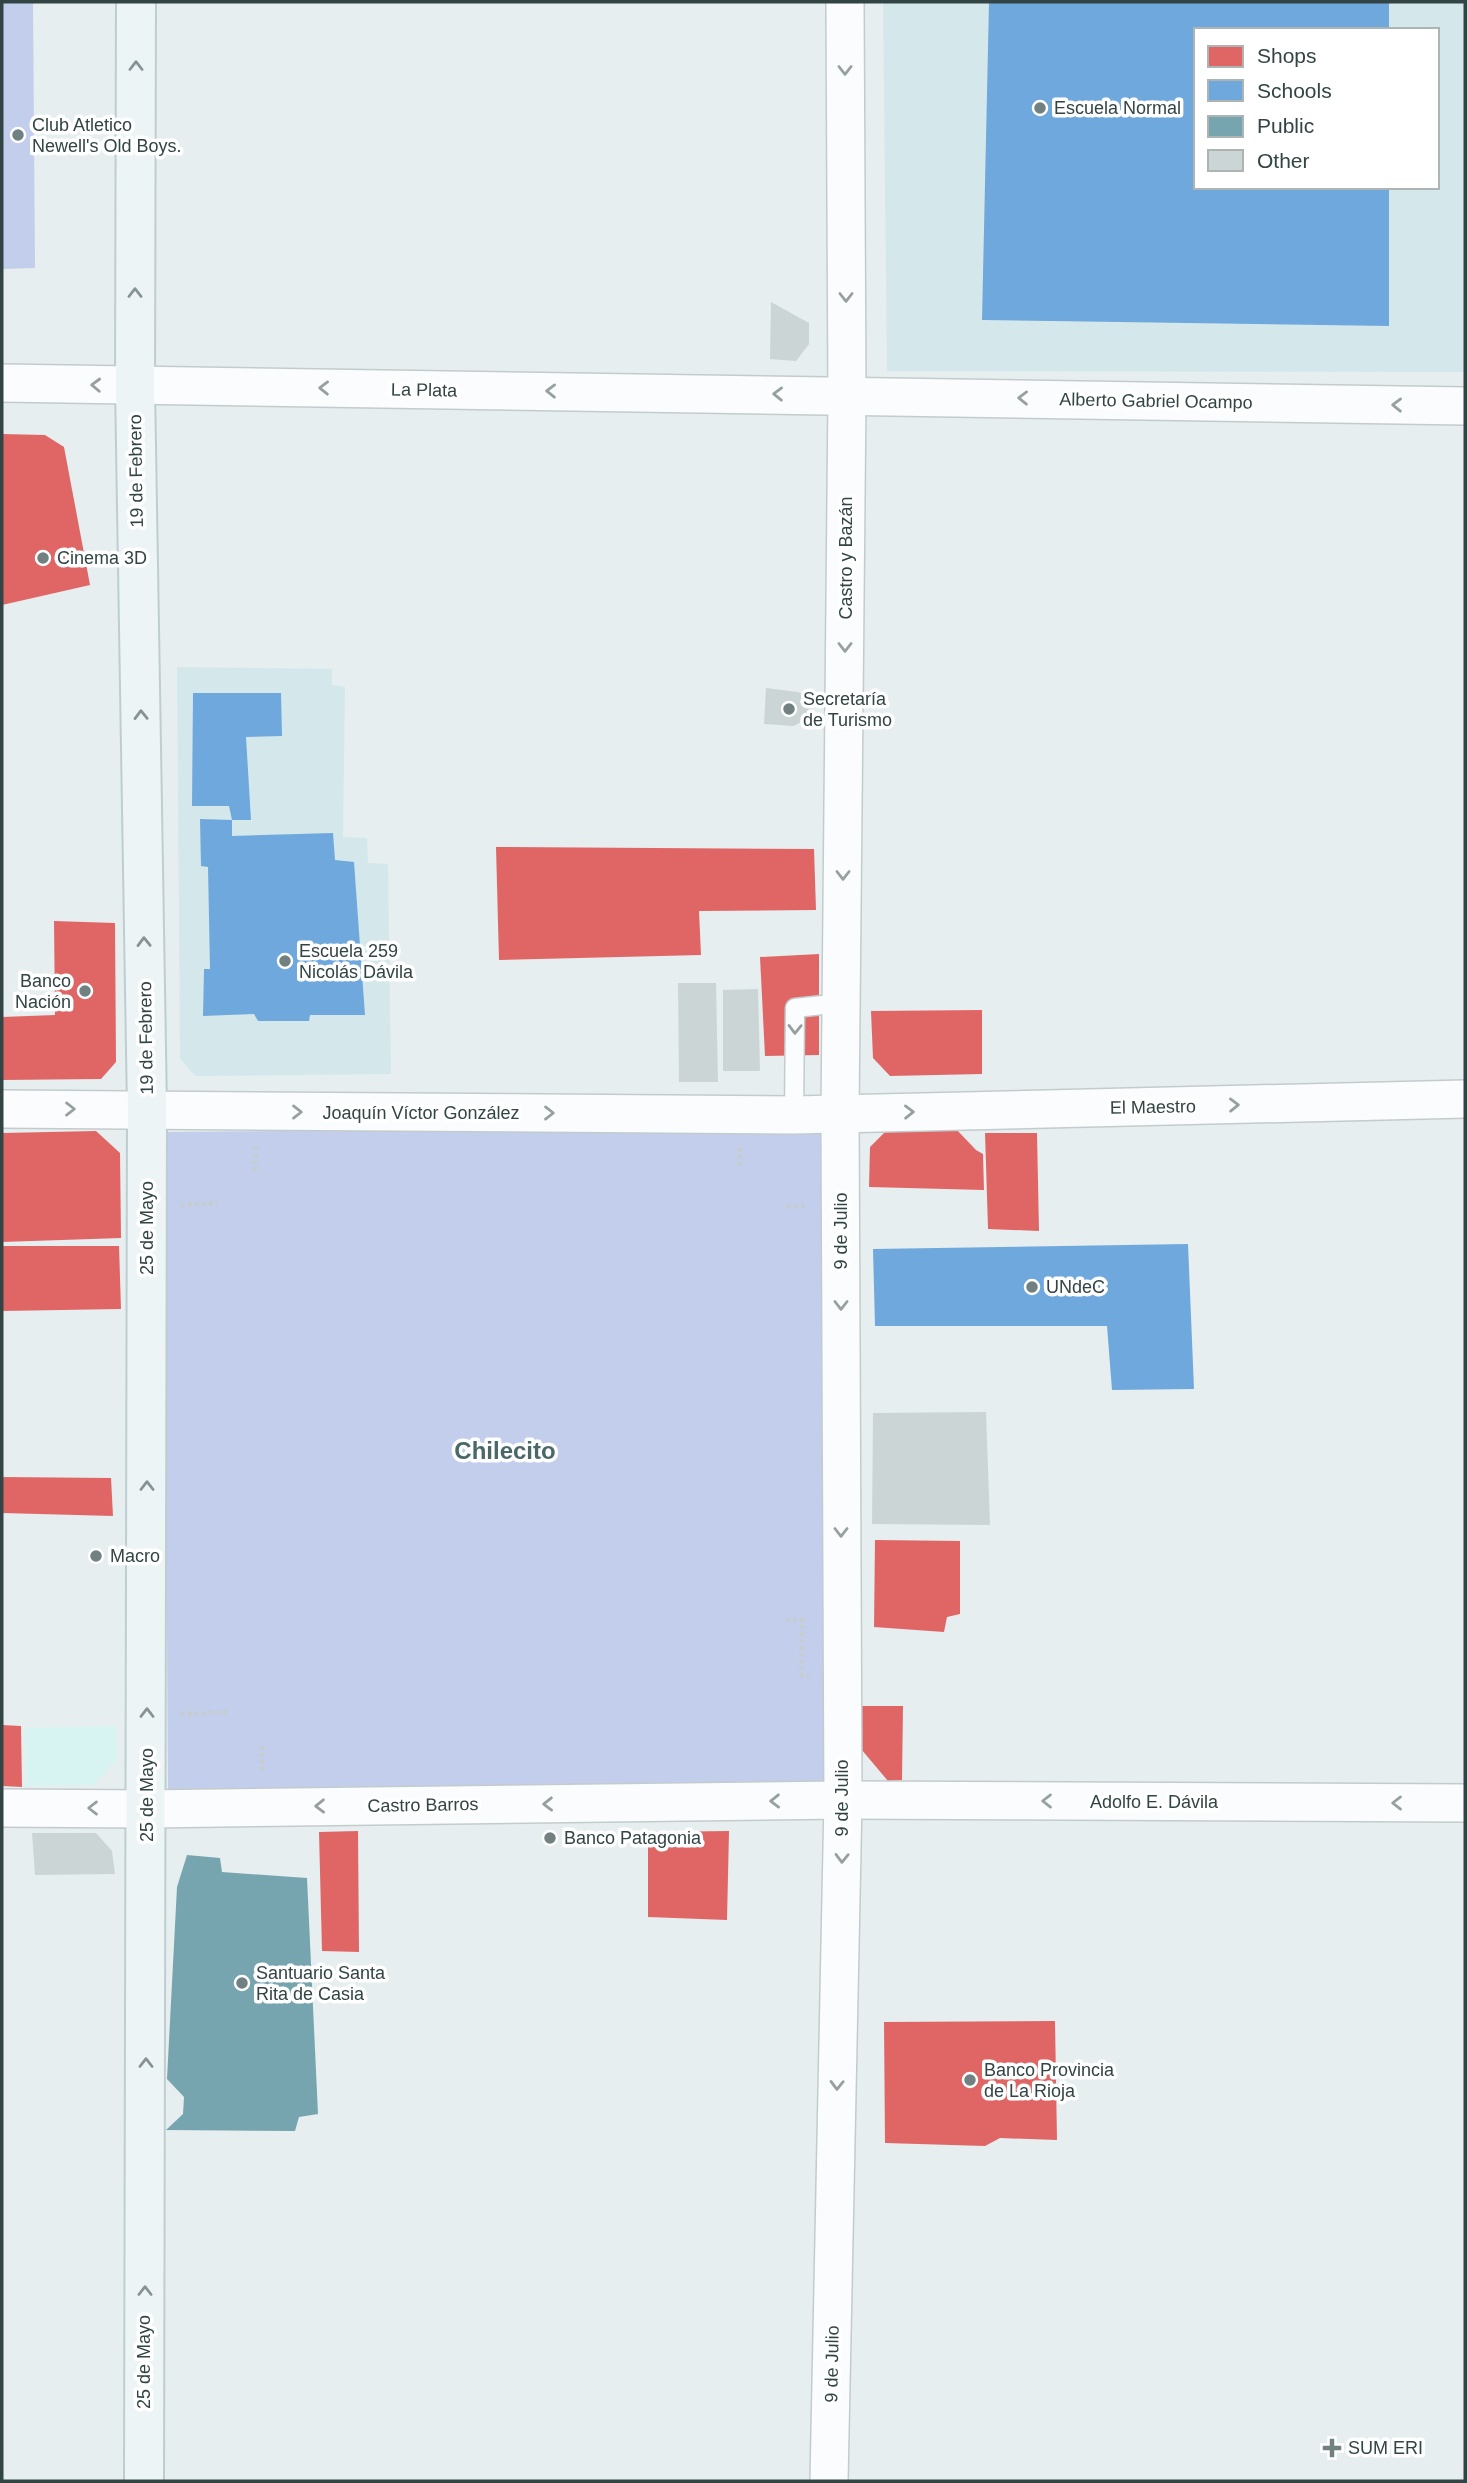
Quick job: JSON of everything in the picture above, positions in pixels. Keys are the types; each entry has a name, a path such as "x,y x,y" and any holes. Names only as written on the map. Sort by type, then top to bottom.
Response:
{"main road":[{"name":"19 de Febrero","path":"136,2 135,386 147,1109"},
{"name":"25 de Mayo","path":"144,2481 147,1109"}],"street":[{"name":"Castro y Bazán","path":"841,1114 847,395 845,2"},
{"name":"La Plata","path":"2,383 847,395"},
{"name":"Alberto Gabriel Ocampo","path":"847,395 1465,406"},
{"name":"El Maestro","path":"841,1114 1465,1099"},
{"name":"Joaquín Víctor González","path":"2,1109 841,1114"},
{"name":"9 de Julio","path":"829,2481 843,1800 841,1114"},
{"name":"Adolfo E. Dávila","path":"843,1800 1465,1803"},
{"name":"Castro Barros","path":"2,1808 147,1809 843,1800"}],"lane":[{"path":"794,1115 796,1008 842,1003"}],"path":[{"path":"147,1715 226,1712"}],"shaded area":[{"name":"Club Atletico Newell's Old Boys.","path":"2,2 33,2 35,268 2,269"},
{"name":"Escuela Normal","path":"883,2 1465,2 1465,372 887,371"},
{"name":"Escuela 259 Nicolás Dávila","path":"177,667 332,669 332,685 345,687 343,837 367,838 368,863 388,864 391,1074 195,1076 180,1058"},
{"path":"826,1126 831,1783 168,1790 164,1132"},
{"path":"116,1726 117,1759 94,1785 27,1786 25,1728"}],"building: Shops":[{"path":"2,434 45,435 64,447 90,585 2,605"},
{"path":"496,847 814,849 816,910 699,911 701,955 499,960"},
{"name":"Banco Nación","path":"54,921 115,923 116,1062 101,1079 2,1080 2,1017 55,1015"},
{"path":"819,954 819,1055 765,1056 760,957"},
{"path":"982,1010 982,1074 890,1076 873,1058 871,1011"},
{"path":"955,1128 983,1154 984,1190 869,1187 870,1147 888,1129"},
{"path":"96,1131 120,1153 121,1238 2,1242 2,1133"},
{"path":"985,1133 1037,1133 1039,1231 988,1229"},
{"path":"2,1246 119,1246 121,1309 2,1311"},
{"path":"2,1477 111,1478 113,1516 2,1513"},
{"path":"875,1540 960,1541 960,1614 947,1617 944,1632 874,1627"},
{"path":"861,1706 903,1706 902,1780 888,1781 861,1749"},
{"path":"2,1725 21,1726 22,1787 2,1786"},
{"path":"358,1831 359,1952 322,1951 319,1832"},
{"path":"729,1831 727,1920 648,1917 648,1832"},
{"name":"Banco Provincia de La Rioja","path":"1055,2021 1057,2140 1000,2138 985,2146 885,2143 884,2022"}],"building: Schools":[{"path":"989,2 1389,2 1389,28 1194,28 1194,189 1389,189 1389,326 982,320"},
{"path":"193,693 281,693 282,736 246,737 251,820 232,820 229,806 192,806"},
{"path":"200,819 232,820 232,836 333,833 335,860 354,862 365,1015 310,1015 309,1021 258,1021 254,1014 203,1016 204,969 210,969 208,867 201,866"},
{"name":"UNdeC","path":"1188,1244 1194,1389 1112,1390 1107,1326 875,1326 873,1249"}],"building: Public":[{"name":"Santuario Santa Rita de Casia","path":"187,1855 220,1858 222,1872 307,1878 318,2114 299,2117 295,2131 166,2130 183,2114 184,2097 167,2079 177,1887"}],"building: Other":[{"path":"771,302 809,323 809,344 796,361 770,359"},
{"name":"Secretaría de Turismo","path":"766,688 798,692 807,696 812,704 813,715 794,726 764,724"},
{"path":"678,983 716,983 718,1082 679,1082"},
{"path":"758,989 760,1071 723,1071 723,990"},
{"path":"986,1412 990,1525 872,1524 873,1413"},
{"path":"32,1833 96,1833 112,1851 115,1874 35,1875"}],"place":[{"name":"Escuela Normal","path":"1040,108"},
{"name":"Club Atletico Newell's Old Boys.","path":"18,135"},
{"name":"Cinema 3D","path":"43,558"},
{"name":"Secretaría de Turismo","path":"789,709"},
{"name":"Escuela 259 Nicolás Dávila","path":"285,961"},
{"name":"Banco Nación","path":"85,991"},
{"name":"UNdeC","path":"1032,1287"},
{"name":"Macro","path":"96,1556"},
{"name":"Banco Patagonia","path":"550,1838"},
{"name":"Santuario Santa Rita de Casia","path":"242,1983"},
{"name":"Banco Provincia de La Rioja","path":"970,2080"},
{"name":"SUM ERI","path":"1332,2448"}],"district":[{"name":"Chilecito","path":"505,1450"}]}
